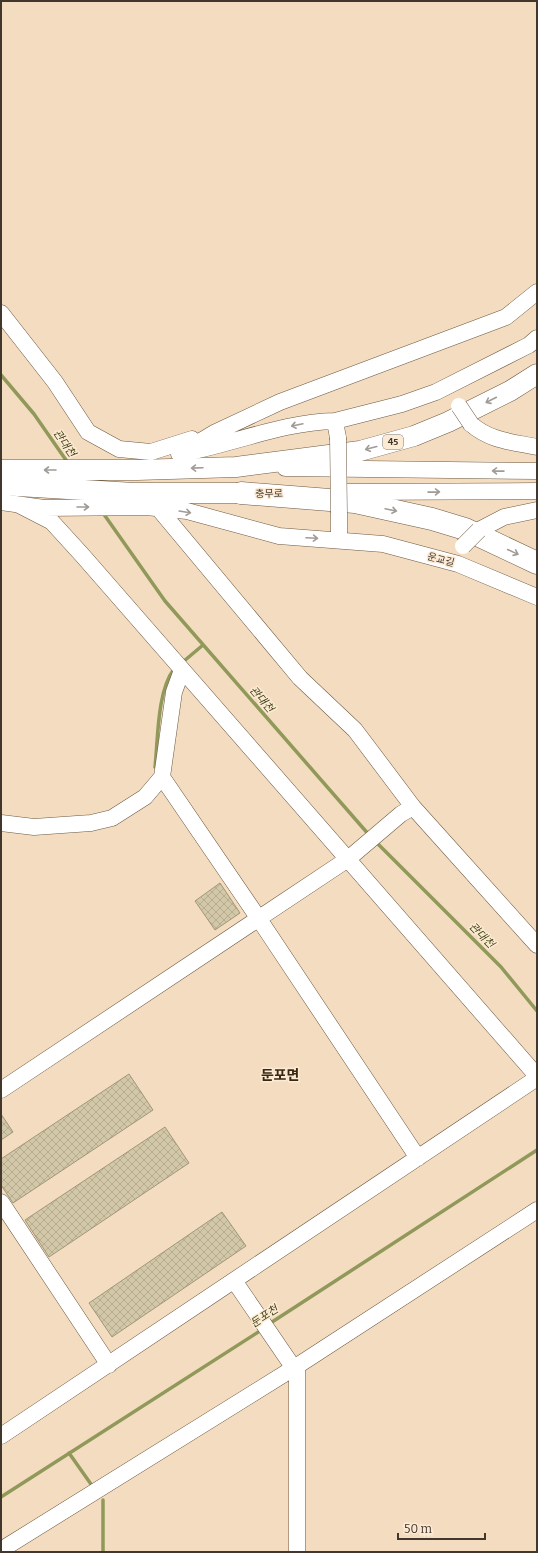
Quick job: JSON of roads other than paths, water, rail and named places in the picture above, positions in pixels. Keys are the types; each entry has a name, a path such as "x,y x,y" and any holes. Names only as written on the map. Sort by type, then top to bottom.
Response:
{"highway":[{"name":"45","path":"241,493 355,502 432,519 465,529 537,563"}],"main road":[{"path":"510,391 537,370"},
{"name":"45","path":"236,467 352,452 385,445 414,436 448,422 510,391 537,374"},
{"name":"충무로","path":"1,485 28,478 117,470 236,467"},
{"name":"충무로","path":"1,470 28,478 134,493 241,493"}],"street":[{"path":"179,454 214,433 280,402 506,317 537,292"},
{"path":"1,313 54,382 88,432 119,449 151,452 214,433"},
{"path":"137,470 179,454 213,447 273,430 315,421 335,421 402,404 447,386 529,345 537,338"},
{"path":"447,386 471,424 482,434 498,440 537,447"},
{"path":"335,421 338,438 339,539"},
{"name":"충무로","path":"236,467 537,471"},
{"name":"충무로","path":"241,493 537,490"},
{"path":"1,502 19,506 52,522 182,670 350,857 537,1077 418,1158 238,1286 109,1365 1,1436"},
{"name":"운교길","path":"19,506 44,508 152,508 187,511 279,536 339,539 383,544 458,564 537,597"},
{"path":"152,508 300,678 356,730 407,811 537,945"},
{"path":"458,564 463,546 479,530 504,517 537,510"},
{"path":"1,824 34,827 62,826 112,818 145,797 162,777 174,692 182,670"},
{"path":"162,777 259,919 418,1158"},
{"path":"1,1090 350,857 407,811"},
{"path":"1,1202 109,1365"},
{"path":"1,1550 537,1210"},
{"path":"238,1286 294,1365 297,1552"}],"waterway":[{"name":"관대천","path":"1,375 34,414 68,463"},
{"name":"관대천","path":"103,513 165,601 370,836"},
{"path":"184,661 203,645"},
{"path":"155,767 161,703 168,678 174,669"},
{"name":"관대천","path":"376,842 501,967 537,1011"},
{"name":"둔포천","path":"269,1324 537,1150"},
{"name":"둔포천","path":"1,1497 263,1329"},
{"path":"69,1453 93,1487"},
{"path":"103,1500 103,1552"}],"district":[{"name":"둔포면","path":"280,1075"}]}
